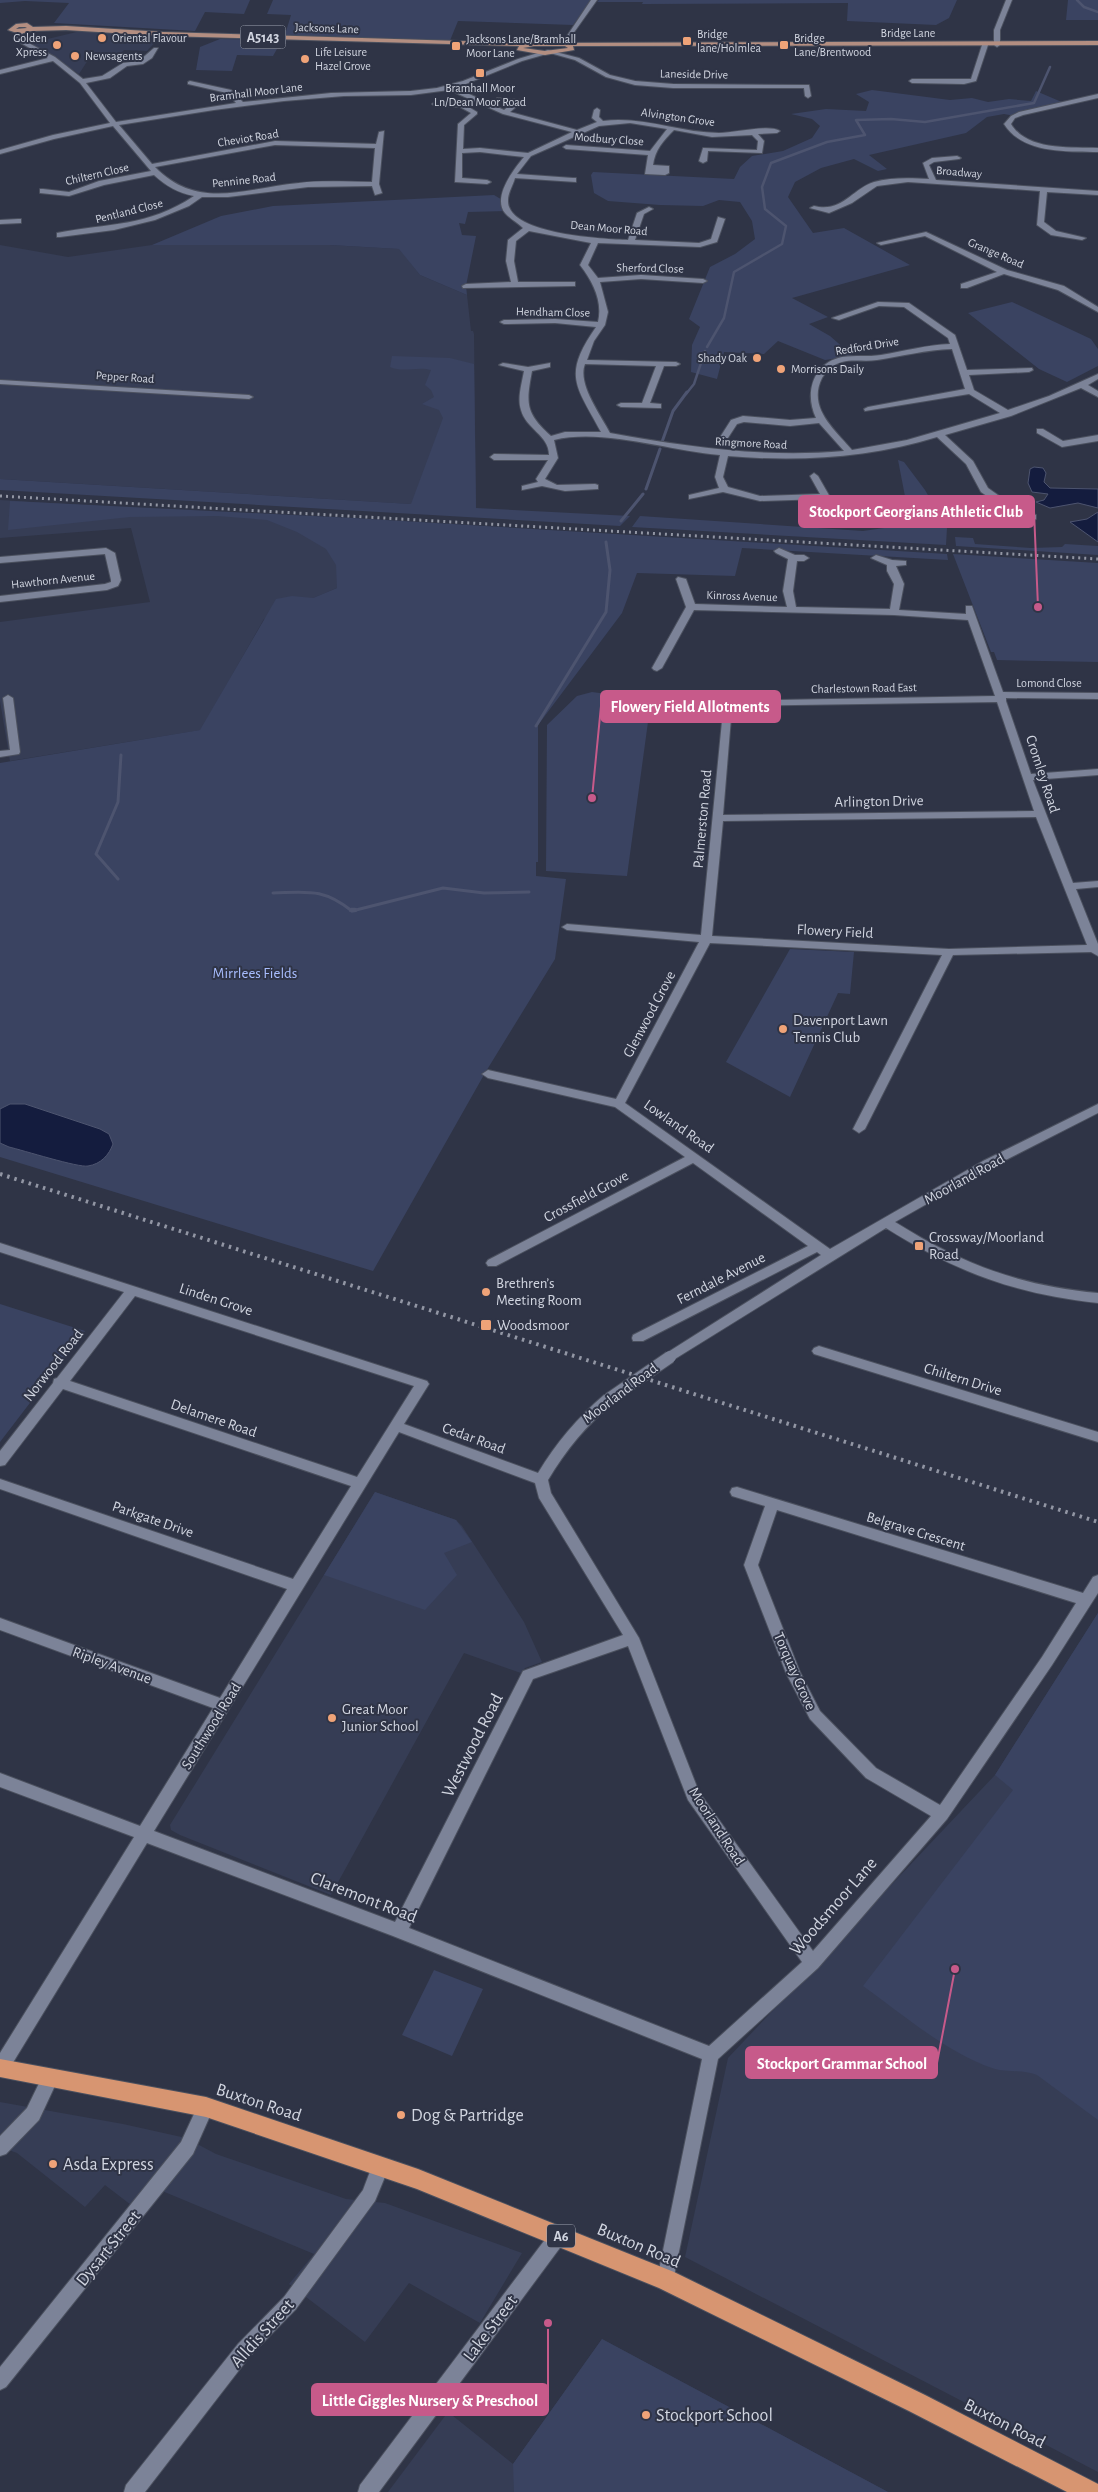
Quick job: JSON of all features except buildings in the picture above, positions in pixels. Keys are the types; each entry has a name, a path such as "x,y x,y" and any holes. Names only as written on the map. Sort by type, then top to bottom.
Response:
{"highway":[{"name":"Buxton Road","path":"0,2068 206,2108 380,2167 559,2235 666,2280 916,2403 1090,2492"}],"main road":[{"name":"Jacksons Lane","path":"3,25 14,27 25,25 31,28"},
{"name":"Jacksons Lane","path":"14,27 11,30 20,32 31,28 84,28 165,34 528,44 569,47"},
{"name":"Jacksons Lane","path":"442,43 550,52 569,47"},
{"name":"Bridge Lane","path":"569,47 598,45 997,45 1098,43"},
{"path":"520,49 528,44"}],"street":[{"path":"577,59 569,47 594,0"},
{"path":"997,45 997,30 1009,0"},
{"name":"Pennine Road","path":"20,32 19,40 52,59 81,81 114,124 154,169 176,189 200,195 221,195 318,184 375,184"},
{"path":"912,82 964,82 974,80 985,45"},
{"path":"81,81 111,76 120,66 141,64 147,61 156,49"},
{"path":"513,62 520,49"},
{"name":"Laneside Drive","path":"550,52 577,59 608,76 635,83 673,86 806,86 808,96"},
{"name":"Bramhall Moor Lane","path":"0,152 56,135 241,104 337,94 406,94 451,88 513,62 550,52"},
{"path":"0,72 52,59"},
{"path":"190,83 228,91 241,104"},
{"path":"460,85 469,96"},
{"path":"451,88 505,113 578,132"},
{"path":"1096,98 1021,113 1013,116 1007,124 1008,128 1019,137 1040,146 1098,150"},
{"path":"499,99 520,101 505,113"},
{"path":"435,104 462,105 475,113 537,126"},
{"path":"597,110 595,118 602,123"},
{"path":"475,113 461,124 456,182 487,182"},
{"name":"Alvington Grove","path":"578,132 602,123 644,122 712,135 777,132"},
{"path":"649,167 651,153 659,141 672,128"},
{"path":"378,193 375,184 382,132"},
{"name":"Dean Moor Road","path":"578,132 529,156 512,176 504,201 507,211 528,228 595,241 700,246 714,240 721,219"},
{"path":"703,161 705,149 760,152 761,141 754,133"},
{"name":"Cheviot Road","path":"154,169 275,144 379,146"},
{"name":"Modbury Close","path":"566,147 651,153"},
{"path":"459,150 498,151 529,156"},
{"path":"933,180 925,164 932,160 957,158"},
{"name":"Chiltern Close","path":"43,191 69,194 154,169"},
{"path":"512,176 573,180"},
{"name":"Broadway","path":"814,208 826,211 849,201 875,184 889,181 933,180 1098,193"},
{"path":"1044,190 1040,223 1054,233 1082,238"},
{"name":"Pentland Close","path":"60,235 84,233 142,220 188,204 200,195"},
{"path":"631,242 641,213 649,209"},
{"path":"0,222 18,221"},
{"path":"515,284 510,261 512,240 528,228"},
{"name":"Grange Road","path":"881,243 926,234 1004,272 1061,288 1098,310"},
{"path":"595,241 584,265 596,280 604,312 601,325 590,341 578,371 580,385 607,435"},
{"path":"964,286 1004,272"},
{"name":"Sherford Close","path":"596,280 641,277 703,281"},
{"path":"466,286 572,284"},
{"path":"836,318 878,304 908,302 952,337 970,391 1008,414"},
{"name":"Hendham Close","path":"504,322 555,321 601,325"},
{"name":"Redford Drive","path":"850,453 821,420 816,410 815,381 819,372 832,363 925,348 955,346"},
{"path":"581,362 676,364"},
{"path":"503,365 528,368 547,365"},
{"path":"645,405 660,365"},
{"path":"528,368 522,403 529,422 549,439 553,446 554,458 552,464 540,478 543,484"},
{"path":"964,373 1029,370"},
{"name":"Ringmore Road","path":"549,439 565,435 607,435 724,455 808,458 891,446 1008,414 1082,385 1098,376"},
{"name":"Pepper Road","path":"0,382 249,397"},
{"path":"1082,385 1098,394"},
{"path":"868,409 970,391"},
{"path":"620,405 658,406"},
{"path":"720,442 734,422 743,419 790,423 821,420"},
{"path":"1040,431 1062,449 1098,438"},
{"path":"938,433 970,463 984,490 1014,515 1033,517"},
{"path":"724,455 719,477 724,489"},
{"path":"494,457 554,458"},
{"path":"814,476 834,511"},
{"path":"525,488 543,484 574,489 595,487"},
{"path":"692,497 724,489 738,495 775,499 824,496"},
{"name":"Hawthorn Avenue","path":"0,560 104,551 110,553 116,580 114,584 106,587 0,599"},
{"path":"779,551 793,558 804,558"},
{"name":"Kinross Avenue","path":"792,610 788,591 793,558"},
{"path":"876,558 892,563 903,563"},
{"path":"892,563 892,571 899,584 894,612"},
{"name":"Kinross Avenue","path":"657,668 691,607 682,579"},
{"name":"Kinross Avenue","path":"691,607 971,612"},
{"name":"Cromley Road","path":"971,612 1002,697 1040,814 1096,951"},
{"name":"Lomond Close","path":"1002,697 1098,696"},
{"name":"Charlestown Road East","path":"727,703 1002,697"},
{"path":"0,754 15,752 8,698"},
{"name":"Palmerston Road","path":"706,939 727,703"},
{"path":"1028,777 1098,772"},
{"name":"Arlington Drive","path":"718,818 1040,814"},
{"path":"1070,886 1098,884"},
{"name":"Flowery Field","path":"567,927 706,939 949,952 1096,951"},
{"name":"Glenwood Grove","path":"619,1104 706,939"},
{"path":"859,1129 949,952"},
{"name":"Lowland Road","path":"488,1074 619,1104 824,1250"},
{"name":"Moorland Road","path":"812,1963 693,1795 632,1638 544,1494 541,1480 560,1447 576,1427 609,1399 824,1250 886,1222 1052,1130 1098,1108"},
{"name":"Crossfield Grove","path":"492,1263 695,1157"},
{"path":"886,1222 930,1251 974,1272 1022,1286 1068,1296 1098,1298"},
{"name":"Linden Grove","path":"0,1247 422,1384"},
{"name":"Ferndale Avenue","path":"638,1338 824,1250"},
{"name":"Norwood Road","path":"0,1461 59,1382 133,1289"},
{"name":"Chiltern Drive","path":"819,1351 1098,1437"},
{"name":"Delamere Road","path":"59,1382 358,1484"},
{"name":"Southwood Road","path":"0,2068 224,1706 358,1484 422,1384"},
{"name":"Cedar Road","path":"396,1426 541,1480"},
{"name":"Parkgate Drive","path":"0,1484 296,1586"},
{"name":"Belgrave Crescent","path":"737,1492 1086,1600"},
{"name":"Torquay Grove","path":"773,1504 751,1565 793,1673 815,1715 871,1772 942,1814"},
{"name":"Woodsmoor Lane","path":"712,2055 812,1963 942,1814 1098,1581"},
{"name":"Ripley Avenue","path":"0,1624 224,1706"},
{"name":"Westwood Road","path":"399,1931 528,1674 632,1638"},
{"name":"Claremont Road","path":"0,1780 143,1836 399,1931 712,2055"},
{"path":"666,2280 712,2055"},
{"path":"0,2148 33,2114 51,2077"},
{"name":"Dysart Street","path":"0,2381 187,2148 206,2108"},
{"name":"Alldis Street","path":"133,2492 244,2350 290,2303 369,2195 380,2167"},
{"name":"Lake Street","path":"367,2492 559,2235"}],"shaded area":[{"path":"89,29 163,34 147,51 124,50 115,60 88,60 79,74 31,43"},
{"path":"0,245 68,257 152,245 330,245 400,249 420,275 467,295 471,331 474,334 476,508 0,479"},
{"path":"1034,467 1043,468 1046,473 1044,482 1050,488 1098,489 1098,508 1078,503 1050,508 1036,502 1044,500 1048,494 1032,492 1028,483 1030,469"},
{"path":"0,500 355,521 337,588 264,619 201,730 10,761 0,701 0,622 150,602 131,528 0,538"},
{"path":"1098,512 1098,542 1070,522 1087,519"},
{"path":"10,1104 25,1104 100,1129 109,1134 113,1144 104,1158 88,1166 62,1162 9,1147 0,1143 0,1109"},
{"name":"Great Moor Junior School","path":"375,1492 456,1520 462,1526 524,1622 542,1662 525,1668 521,1673 464,1653 331,1895 180,1835 171,1830 170,1825"},
{"path":"1098,1613 1098,2472 685,2257 728,2058 995,1775"},
{"path":"0,2102 123,2124 186,2138 216,2154 346,2199 385,2203 522,2253 480,2323 409,2283 365,2342 289,2284 314,2254 155,2188 135,2208 105,2185 85,2207 17,2153 6,2149 0,2155"},
{"name":"Stockport School","path":"602,2339 888,2492 388,2492 448,2412 513,2464"}],"green space":[{"path":"0,0 250,0 244,14 205,12 195,31 54,23 69,3 25,1 0,3"},
{"path":"273,0 592,0 573,25 458,21 449,43 284,38 291,15 267,14"},
{"path":"599,0 957,0 949,18 936,25 847,21 848,3 642,4 643,2 597,2"},
{"path":"1068,0 1098,0 1098,20 1066,20"},
{"path":"220,39 282,40 273,56 237,55 232,71 196,70 200,47"},
{"path":"872,90 950,100 972,98 988,102 1009,99 1031,101 1036,91 1064,103 1015,116 1004,114 987,117 966,133 869,155 887,169 878,171 854,159 821,168 795,182 788,197 813,233 844,228 910,265 792,298 828,317 809,324 830,336 853,356 825,360 778,341 764,354 724,352 717,379 691,372 692,345 700,327 689,319 710,267 735,254 755,239 752,221 740,202 719,200 703,206 608,201 594,193 591,175 593,172 734,179 740,167 752,156 783,151 812,138 820,126 812,119 791,114 826,109 866,111 869,102 856,94"},
{"path":"494,195 504,201 507,211 468,212 465,224 459,223 462,235 476,236 466,286 467,295 420,275 399,249 330,245 152,245 221,216 273,206"},
{"path":"1012,302 1091,339 1098,349 1098,366 1067,382 1039,369 968,313"},
{"path":"392,356 450,358 474,364 476,508 630,516 620,526 0,490 0,479 411,504 443,418 439,410 422,404 434,397 431,390 425,385 431,370 395,369 390,367"},
{"path":"898,460 904,462 925,490 947,528 946,545 632,527 640,516 863,531 884,528 891,521 909,517"},
{"name":"Mirrlees Fields","path":"10,501 353,518 947,554 948,560 742,548 735,576 637,573 622,613 538,725 538,862 536,862 536,876 566,879 555,959 485,1073 373,1271 0,1157 0,763 200,730 276,599 292,596 313,598 337,588 336,565 326,549 297,532 267,520 217,516 130,517 8,530"},
{"path":"955,537 973,538 975,544 1031,548 1062,547 1065,544 1098,546 1098,555 956,546"},
{"path":"953,554 1098,563 1098,662 997,660 994,652 991,652"},
{"path":"592,692 651,700 627,876 546,871 547,725 577,696"},
{"name":"Davenport Lawn Tennis Club","path":"790,949 854,952 850,994 838,993 790,1097 726,1062"},
{"path":"0,1304 85,1331 0,1442"},
{"path":"375,1492 456,1520 472,1542 444,1553 457,1575 425,1610 324,1575"},
{"path":"1098,1613 1098,2120 1037,2075 992,2068 958,2053 925,2032 863,1986 1013,1790 995,1775"},
{"path":"434,1970 483,1989 452,2056 402,2035"},
{"name":"Stockport School","path":"602,2339 888,2492 514,2492 513,2464"}],"waterway":[{"path":"1077,0 1084,7 1098,12"},
{"path":"707,347 724,318 734,272 782,244 786,226 765,209 762,187 771,163 827,142 865,135 856,120 891,119 925,122 1034,103 1050,67"},
{"path":"686,394 694,384 705,351"},
{"path":"662,442 673,411 687,392"},
{"path":"646,489 660,449"},
{"path":"621,521 643,494"},
{"path":"536,726 606,612 610,570 606,542"},
{"path":"118,879 96,854 118,802 121,755"},
{"path":"273,893 315,893 332,898 352,911 443,888 484,893 529,892"}],"railway":[{"path":"0,496 1098,559"},
{"path":"0,1174 1098,1522"}],"place":[{"name":"Oriental Flavour","path":"102,38"},
{"name":"Bridge lane/Holmlea","path":"687,41"},
{"name":"Golden Xpress","path":"57,45"},
{"name":"Bridge Lane/Brentwood","path":"784,45"},
{"name":"Jacksons Lane/Bramhall Moor Lane","path":"456,46"},
{"name":"Newsagents","path":"75,56"},
{"name":"Life Leisure Hazel Grove","path":"305,59"},
{"name":"Bramhall Moor Ln/Dean Moor Road","path":"480,73"},
{"name":"Shady Oak","path":"757,358"},
{"name":"Morrisons Daily","path":"781,369"},
{"name":"Stockport Georgians Athletic Club","path":"1038,607"},
{"name":"Flowery Field Allotments","path":"592,798"},
{"name":"Davenport Lawn Tennis Club","path":"783,1029"},
{"name":"Crossway/Moorland Road","path":"919,1246"},
{"name":"Brethren’s Meeting Room","path":"486,1292"},
{"name":"Woodsmoor","path":"486,1325"},
{"name":"Great Moor Junior School","path":"332,1718"},
{"name":"Stockport Grammar School","path":"955,1969"},
{"name":"Dog & Partridge","path":"401,2115"},
{"name":"Asda Express","path":"53,2164"},
{"name":"Little Giggles Nursery & Preschool","path":"548,2323"},
{"name":"Stockport School","path":"646,2415"}]}
